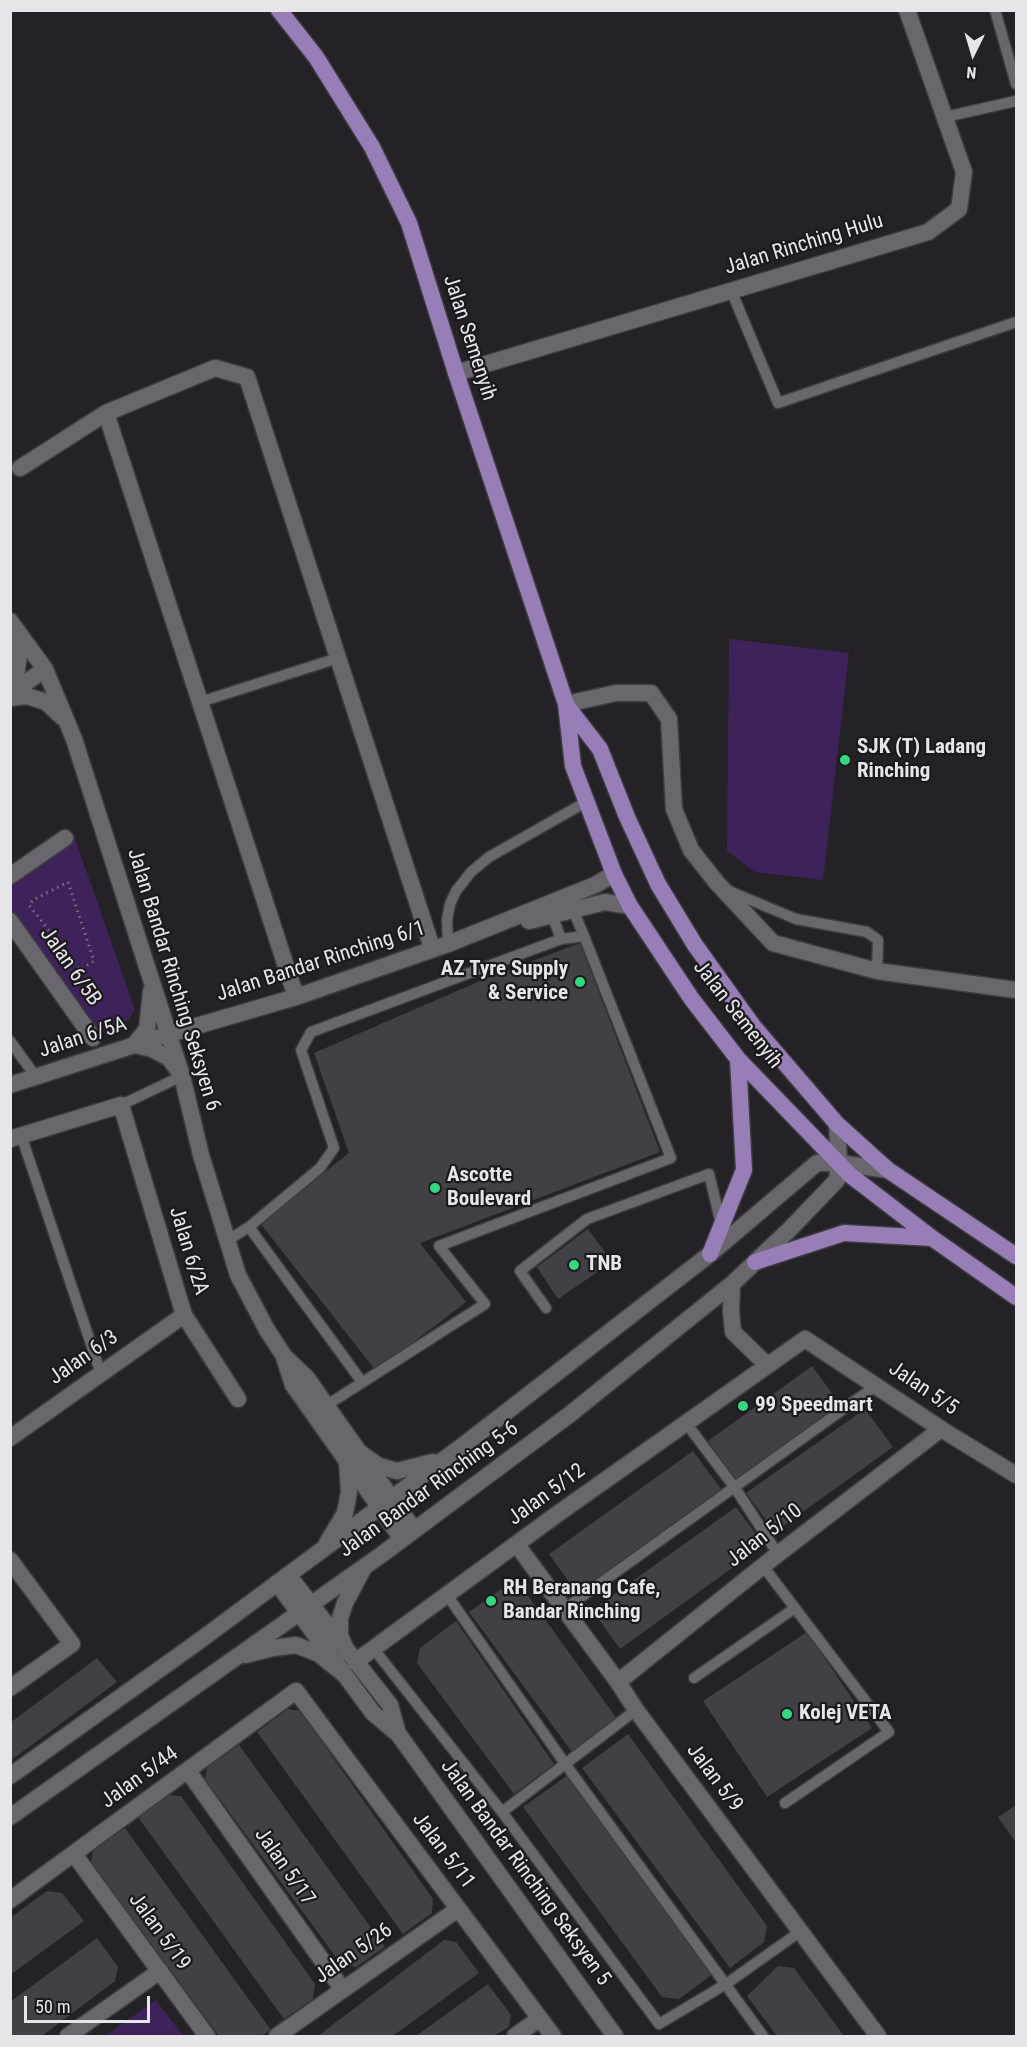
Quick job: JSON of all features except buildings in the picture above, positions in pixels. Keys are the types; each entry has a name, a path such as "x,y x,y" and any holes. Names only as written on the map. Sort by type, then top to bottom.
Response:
{"main road":[{"name":"Jalan Semenyih","path":"279,10 316,57 372,147 409,223 456,373 566,704 573,766 614,874 630,906 691,998 738,1059 839,1163 932,1238 1017,1297"},
{"name":"Jalan Semenyih","path":"566,704 600,749 627,817 658,884 695,945 753,1026 837,1124 888,1170 1017,1256"},
{"path":"710,1254 744,1170 738,1059"},
{"path":"755,1262 844,1233 932,1238"}],"street":[{"name":"Jalan Rinching Hulu","path":"456,373 928,231 959,209 964,172 907,10"},
{"path":"20,468 106,413 215,368 247,377 338,658 440,946"},
{"path":"106,413 296,998"},
{"path":"10,688 16,677 19,657 12,623"},
{"name":"Jalan Bandar Rinching Seksyen 6","path":"12,623 45,669 67,722 182,1076 201,1155 238,1275 284,1356 293,1385 353,1455"},
{"path":"10,696 45,669"},
{"path":"566,704 616,693 651,693 669,719 674,809 691,850 722,888 773,943 878,971 1017,990"},
{"path":"10,696 27,696 46,702 67,722"},
{"path":"10,876 65,838"},
{"name":"Jalan Bandar Rinching 6/1","path":"169,1034 296,998 440,946 595,885 614,874"},
{"name":"Jalan Bandar Rinching 6/1","path":"485,928 509,927 605,902 630,906"},
{"name":"Jalan 6/5B","path":"10,921 93,1038"},
{"path":"151,977 151,1004 147,1029 134,1045 152,1049 169,1058 182,1076"},
{"name":"Jalan 6/5A","path":"10,1085 169,1034"},
{"path":"16,1137 121,1105"},
{"name":"Jalan 6/2A","path":"121,1105 184,1315 238,1399"},
{"name":"Jalan Bandar Rinching 5-6","path":"10,1817 365,1566 569,1415 732,1284 837,1180 839,1163 837,1124"},
{"name":"Jalan Bandar Rinching 5-6","path":"10,1776 448,1457 710,1254 817,1163 839,1163 888,1170"},
{"path":"732,1284 731,1311 734,1332 767,1365"},
{"name":"Jalan 6/3","path":"11,1436 184,1315"},
{"name":"Jalan 5/12","path":"349,1663 805,1339"},
{"name":"Jalan 5/5","path":"805,1339 941,1429 1017,1475"},
{"name":"Jalan Bandar Rinching Seksyen 6","path":"284,1356 308,1378 327,1406 353,1455 408,1534"},
{"name":"Jalan 5/10","path":"618,1682 778,1554 941,1429"},
{"path":"323,1549 345,1513 353,1455 397,1471 448,1457"},
{"name":"Jalan 5/9","path":"517,1545 878,2037"},
{"path":"10,1560 72,1644 10,1688"},
{"path":"349,1663 340,1635 340,1618 345,1603 365,1566"},
{"path":"282,1579 349,1663"},
{"path":"304,1609 349,1663"},
{"path":"233,1659 273,1648 296,1646 349,1663"},
{"name":"Jalan Bandar Rinching Seksyen 5","path":"349,1663 374,1713 399,1735 615,2037"},
{"name":"Jalan 5/44","path":"10,1900 296,1691"},
{"name":"Jalan 5/11","path":"296,1691 553,2037"},
{"name":"Jalan 5/17","path":"188,1771 343,1990"},
{"name":"Jalan 5/19","path":"74,1854 207,2037"},
{"name":"Jalan 5/26","path":"277,2036 458,1909"},
{"path":"68,2037 160,1971"},
{"path":"515,2037 539,2019"}],"lane":[{"path":"995,10 1017,84"},
{"path":"945,117 1017,101"},
{"path":"731,290 778,403 1017,322"},
{"path":"200,702 338,658"},
{"path":"440,946 450,904 456,891 471,872 489,857 586,802"},
{"path":"722,888 796,919 867,932 878,940 878,971"},
{"path":"327,1406 485,1304 439,1246 671,1158 573,910"},
{"path":"552,915 561,939"},
{"path":"228,1240 249,1227 320,1168 334,1148 301,1050 311,1032 561,939 584,936"},
{"path":"10,1041 36,1077"},
{"path":"121,1105 182,1076"},
{"path":"16,1137 102,1374"},
{"path":"546,1308 520,1271 587,1219 709,1174 722,1225"},
{"path":"249,1227 362,1382"},
{"path":"563,1610 877,1385"},
{"path":"686,1423 735,1488 778,1554"},
{"path":"763,1566 889,1732 784,1803"},
{"path":"447,1595 566,1765 764,2037"},
{"path":"694,1678 795,1608"},
{"path":"373,1647 502,1812 659,2024 726,1984 801,1931"},
{"path":"502,1812 636,1710"}],"path":[{"path":"68,882 94,962 80,970 30,906 33,900 68,882"}],"shaded area":[{"path":"729,639 849,653 823,880 755,872 727,851"},
{"path":"74,836 135,1010 120,1030 99,1032 11,910 10,881"},
{"path":"156,2000 183,2036 105,2036"}],"place":[{"name":"SJK (T) Ladang Rinching","path":"845,760"},
{"name":"AZ Tyre Supply & Service","path":"580,982"},
{"name":"Ascotte Boulevard","path":"435,1188"},
{"name":"TNB","path":"574,1265"},
{"name":"99 Speedmart","path":"743,1406"},
{"name":"RH Beranang Cafe, Bandar Rinching","path":"491,1601"},
{"name":"Kolej VETA","path":"787,1714"}]}
